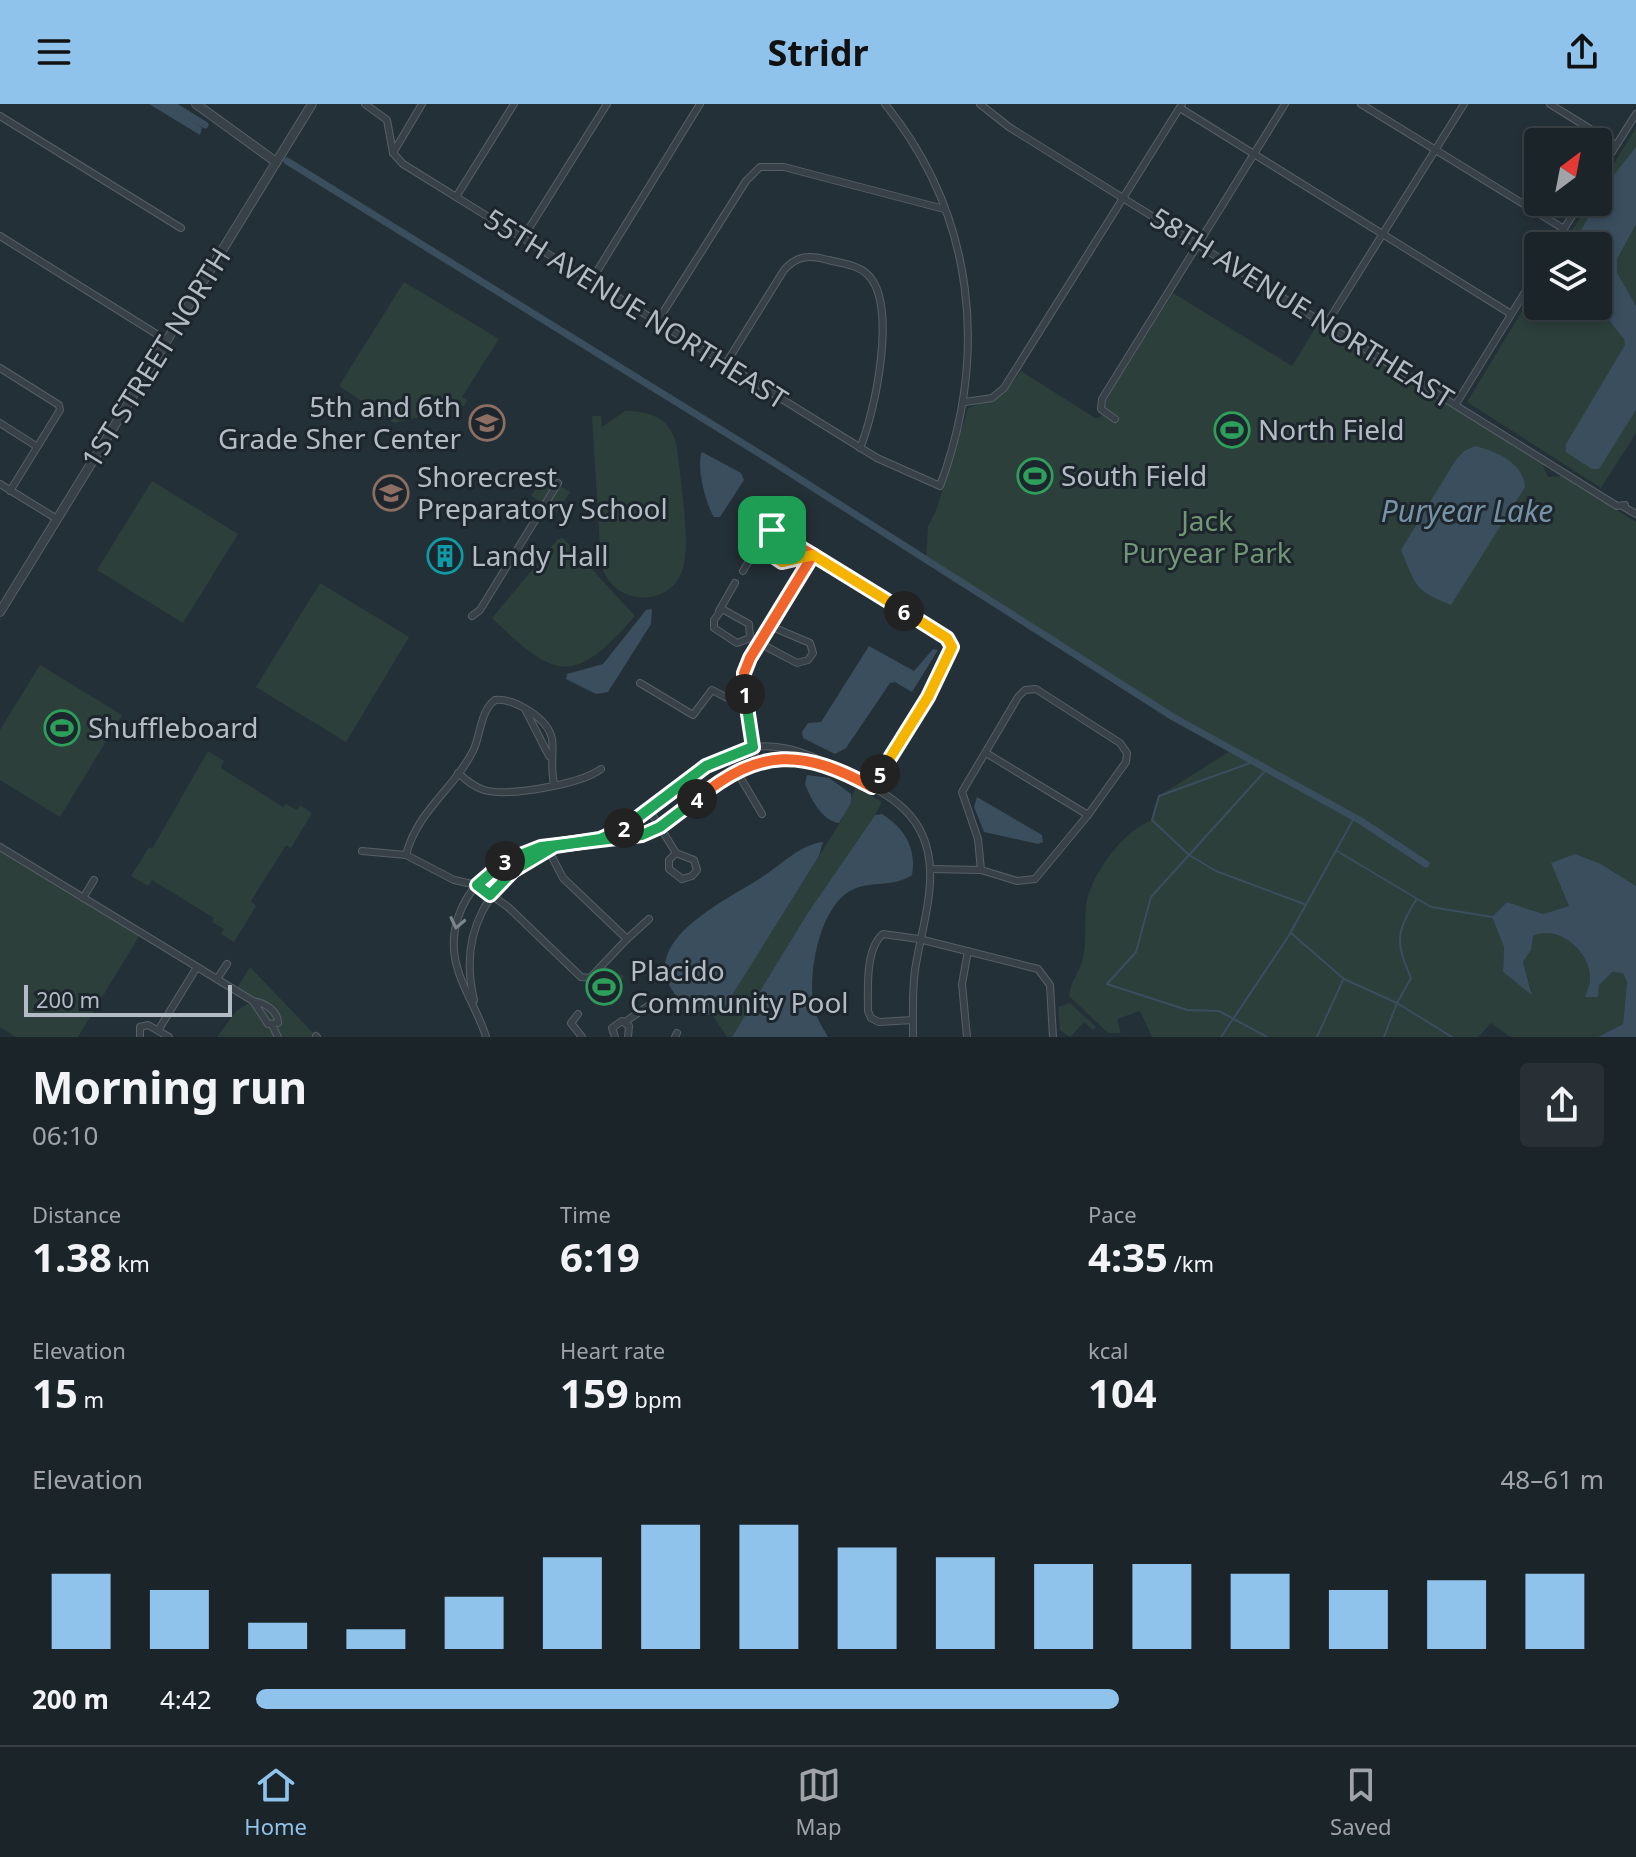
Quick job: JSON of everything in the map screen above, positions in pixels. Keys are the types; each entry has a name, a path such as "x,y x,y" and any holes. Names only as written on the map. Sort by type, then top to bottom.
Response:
{"street":[{"path":"196,104 276,162"},
{"name":"1ST STREET NORTH","path":"1,609 312,104"},
{"path":"365,104 402,128 414,118"},
{"path":"393,153 422,104"},
{"path":"456,197 514,104"},
{"path":"523,238 607,104"},
{"path":"591,281 700,104"},
{"path":"885,104 919,153 945,209 968,306 970,351 965,402 992,398 1004,388 1181,106 1511,314"},
{"name":"58TH AVENUE NORTHEAST","path":"980,104 1009,127 1617,506 1625,506 1636,514"},
{"path":"1115,419 1101,409 1102,399 1285,104"},
{"path":"1361,104 1564,229"},
{"path":"1327,323 1464,104"},
{"path":"1550,104 1616,145"},
{"path":"1612,151 1636,114"},
{"path":"0,116 181,228"},
{"path":"387,120 393,153"},
{"name":"55TH AVENUE NORTHEAST","path":"393,153 403,164 860,448 940,486 965,402"},
{"path":"657,322 746,181 760,167 784,167 945,209"},
{"path":"1562,232 1572,216"},
{"path":"0,236 166,340"},
{"path":"725,365 789,264 802,257 819,257 862,270 876,286 882,341 872,412 860,448"},
{"path":"1456,404 1524,293"},
{"path":"0,368 59,405 60,410 10,491"},
{"path":"0,423 36,446"},
{"path":"472,616 480,610 558,483"},
{"path":"0,484 57,519"},
{"path":"743,571 772,530 947,638 952,647 928,697 872,787"},
{"path":"758,546 787,563 813,555"},
{"path":"756,764 744,673 813,555"},
{"path":"735,583 714,620 717,632 737,643 750,638 761,641 797,663 804,664 814,648 804,638 770,626"},
{"path":"717,613 729,611 749,624 750,638"},
{"path":"640,683 693,715 712,690 731,700 746,702"},
{"path":"931,869 981,870 1017,881 1035,879 1088,815 1126,762 1124,748 1036,689 1025,690 1018,697 962,792 978,839 981,870"},
{"path":"406,855 421,818 475,747 490,703 508,701 540,720 551,736 549,756 554,784"},
{"path":"526,711 549,756"},
{"path":"600,839 650,811 706,766 753,747 801,751 872,787 904,809 914,821 927,850 931,869 929,901 919,939 913,1037"},
{"path":"986,753 1088,815"},
{"path":"727,755 762,814"},
{"path":"486,1037 458,968 453,943 461,907 474,885 499,863 541,847 642,835 660,827 736,772 756,764 785,759 832,766"},
{"path":"458,773 476,787 493,791 584,779 601,769"},
{"path":"650,811 676,853 694,860 697,870 692,876 682,879 669,869 669,860 676,853"},
{"path":"476,1010 469,976 469,949 476,921 490,895 513,871 555,846"},
{"path":"0,847 253,1001 262,1002 275,1013 278,1023 272,1025"},
{"path":"541,847 549,851 563,878 627,939"},
{"path":"362,851 406,855 474,885 490,895 584,978 597,974 649,919"},
{"path":"83,898 94,880"},
{"path":"913,1020 879,1022 871,1018 868,981 877,939 883,934 919,939 1038,969 1050,985 1053,1037"},
{"path":"967,1037 962,984 968,951"},
{"path":"217,979 227,964"},
{"path":"159,1029 197,967"},
{"path":"253,1001 278,1037"},
{"path":"615,1037 614,1025 625,1022 648,1006"},
{"path":"578,1014 571,1023 582,1037"},
{"path":"625,1022 629,1026 629,1037"},
{"path":"140,1037 139,1030 144,1025 159,1029 169,1037"}],"green space":[{"path":"1636,128 1636,433 1601,488 1467,402 1524,308 1524,320 1612,320 1612,232 1571,232 1581,216 1612,216 1612,167"},
{"path":"404,282 499,339 462,397 467,400 464,406 394,423 339,386"},
{"name":"Jack Puryear Park","path":"1173,293 1292,366 1319,322 1542,463 1548,477 1562,476 1636,522 1636,886 1601,864 1562,885 1569,906 1543,914 1507,902 1492,917 1504,947 1503,972 1532,993 1523,962 1531,950 1533,935 1543,933 1562,937 1579,949 1589,968 1589,985 1585,996 1611,972 1623,973 1627,982 1623,1024 1598,1037 1510,1037 1491,1023 1478,1037 1152,1037 1140,1011 1117,1019 1121,1033 1108,1033 1069,996 1084,955 1089,894 1101,868 1119,844 1152,820 1159,796 1230,751 926,561 928,527 937,508 968,408 1003,395 1021,371 1095,418 1101,417 1105,401"},
{"path":"625,411 652,415 671,430 677,448 685,527 685,557 676,582 667,591 641,598 616,588 601,564 592,416 601,416 602,427"},
{"path":"544,475 570,492 557,512 531,496"},
{"path":"152,481 238,534 183,623 97,570"},
{"path":"563,538 635,616 596,655 580,664 565,666 549,663 533,654 492,618 558,539"},
{"path":"320,583 409,637 346,742 256,687"},
{"path":"40,665 122,715 60,817 0,780 0,730"},
{"path":"208,751 224,761 221,768 283,807 286,804 297,810 300,805 312,813 291,848 286,845 251,901 256,906 234,942 221,934 224,929 212,922 214,918 152,880 148,886 131,876 149,847 152,849"},
{"path":"856,787 882,802 807,914 732,1037 727,1037 713,1016 723,1010 841,821"},
{"path":"0,847 141,933 78,1037 16,1037 0,1027"},
{"path":"250,967 317,1037 217,1037 236,1011 253,1001 236,990"},
{"name":"Placido Community Pool","path":"607,967 624,976 616,989 619,998 611,1006 590,986"},
{"path":"1070,1003 1096,1027 1093,1030 1084,1022 1070,1037 1060,1030 1058,1007"}],"water":[{"path":"149,104 172,104 202,128 200,135"},
{"path":"1636,147 1636,224 1617,259 1617,273 1636,306 1636,410 1599,469 1592,469 1566,452 1566,444 1625,345 1609,320 1612,320 1612,232 1580,232 1589,216 1612,216 1612,177"},
{"name":"Puryear Lake","path":"1475,446 1508,459 1520,471 1525,487 1451,605 1429,595 1417,585 1401,550 1455,461 1464,451"},
{"path":"702,452 741,473 744,480 720,517 714,517 705,494 700,466"},
{"path":"652,609 651,624 608,692 596,694 566,679 567,674 603,664 646,610"},
{"path":"869,646 914,671 933,649 938,650 912,692 895,682 890,683 846,748 835,754 803,738 802,732 808,723 821,722"},
{"path":"807,775 829,778 851,794 851,803 839,823 827,818 810,796 805,784"},
{"path":"977,797 1042,835 1043,842 1038,844 984,832 974,807"},
{"path":"882,814 897,826 911,848 912,875 852,890 831,911 818,943 812,979 814,1009 828,1037 732,1037 807,914 875,815"},
{"path":"823,842 819,856 723,1010 706,1014 681,1001 669,984 665,963 681,933 712,908 798,851"},
{"path":"1575,854 1601,864 1636,886 1636,1037 1598,1037 1623,1024 1627,982 1623,973 1612,972 1599,985 1598,997 1585,997 1590,980 1589,968 1579,950 1562,937 1543,933 1533,936 1531,950 1523,962 1532,995 1503,972 1504,947 1492,917 1507,902 1543,914 1569,906 1551,863"}],"waterway":[{"path":"171,104 205,125"},
{"path":"287,161 773,462 1173,717 1361,821 1426,864"},
{"path":"1250,763 1159,796 1152,820 1189,855 1216,871 1304,904"},
{"path":"1265,771 1151,897 1136,952 1107,984 1187,1010 1219,1011 1267,1037"},
{"path":"1221,1037 1288,937 1354,818"},
{"path":"1337,851 1431,907 1492,917"},
{"path":"1384,1037 1411,978 1402,956 1400,938 1404,921 1416,900"},
{"path":"1291,933 1344,979 1397,1003 1452,1037"},
{"path":"1317,1037 1343,980"}],"place":[{"name":"5th and 6th Grade Sher Center","path":"487,423"},
{"name":"North Field","path":"1232,430"},
{"name":"South Field","path":"1035,476"},
{"name":"Shorecrest Preparatory School","path":"391,493"},
{"name":"Landy Hall","path":"445,556"},
{"name":"Shuffleboard","path":"62,728"},
{"name":"Placido Community Pool","path":"604,987"}],"route":[{"path":"772,530 766,533 758,546 782,562 794,562 813,555 947,638 952,647 928,697 872,787 832,766 800,760 766,761 725,777 656,830 626,838 600,839 541,847 499,863 477,885 490,895 513,871 555,846 600,839 624,828 640,819 706,766 753,747 744,673 813,555 780,532 772,530"}]}
